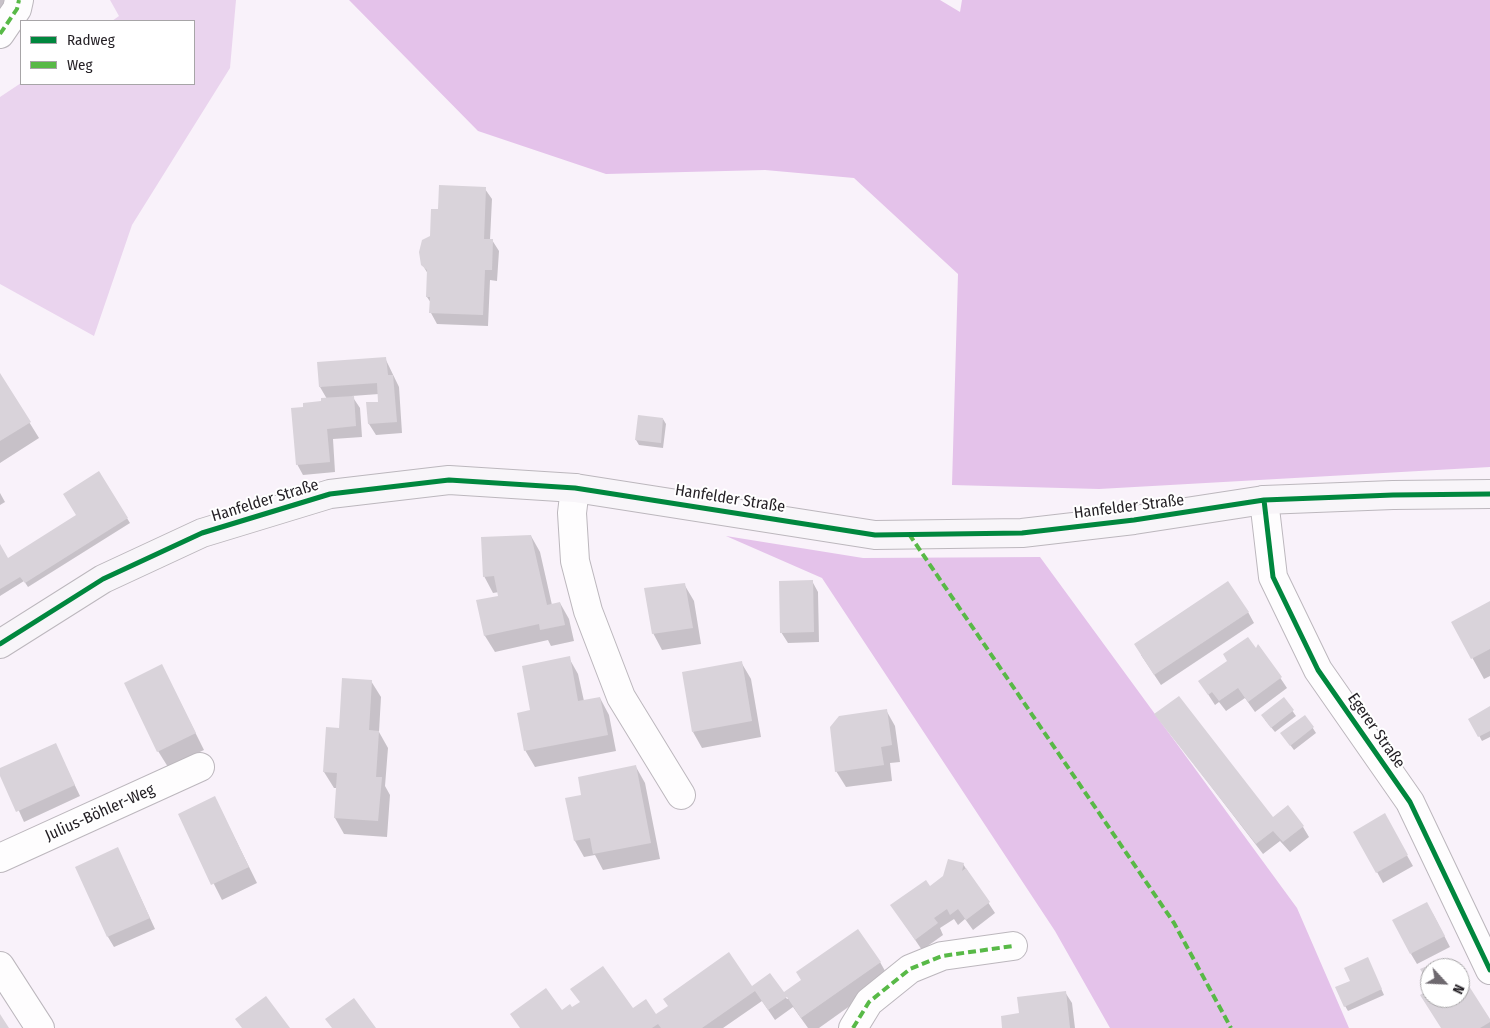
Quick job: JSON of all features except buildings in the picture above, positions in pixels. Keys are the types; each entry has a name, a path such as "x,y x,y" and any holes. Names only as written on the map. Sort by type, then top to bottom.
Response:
{"street":[{"path":"0,34 17,9 19,0"},
{"name":"Hanfelder Straße","path":"0,644 104,579 202,533 330,494 449,480 575,488 875,535 1022,532 1134,520 1264,500 1393,495 1490,494"},
{"path":"575,488 572,513 575,562 588,610 621,697 681,795"},
{"name":"Egerer Straße","path":"1264,500 1273,577 1318,670 1410,802 1490,970"},
{"name":"Julius-Böhler-Weg","path":"0,858 200,768"},
{"path":"853,1028 869,1002 910,969 942,956 1013,946"},
{"path":"0,966 40,1028"}],"shaded area":[{"path":"110,0 236,0 230,68 132,225 94,336 0,284 0,97 20,84 195,85 195,20 113,20 119,16"},
{"path":"349,0 940,0 960,12 962,0 1490,0 1490,467 1099,489 952,485 958,274 854,178 765,170 606,174 478,131"},
{"path":"726,536 863,558 1040,557 1297,908 1349,1028 1110,1028 1055,931 822,578"}],"marked path":[{"path":"0,34 17,9 19,0"},
{"path":"909,534 1174,923 1231,1028"},
{"path":"853,1028 869,1002 910,969 942,956 1013,946"}],"cycle path":[{"path":"0,644 103,579 202,533 330,494 449,480 575,488 875,535 1022,533 1134,520 1264,500 1393,495 1490,494"},
{"path":"1264,500 1273,577 1318,670 1410,802 1490,970"}]}
